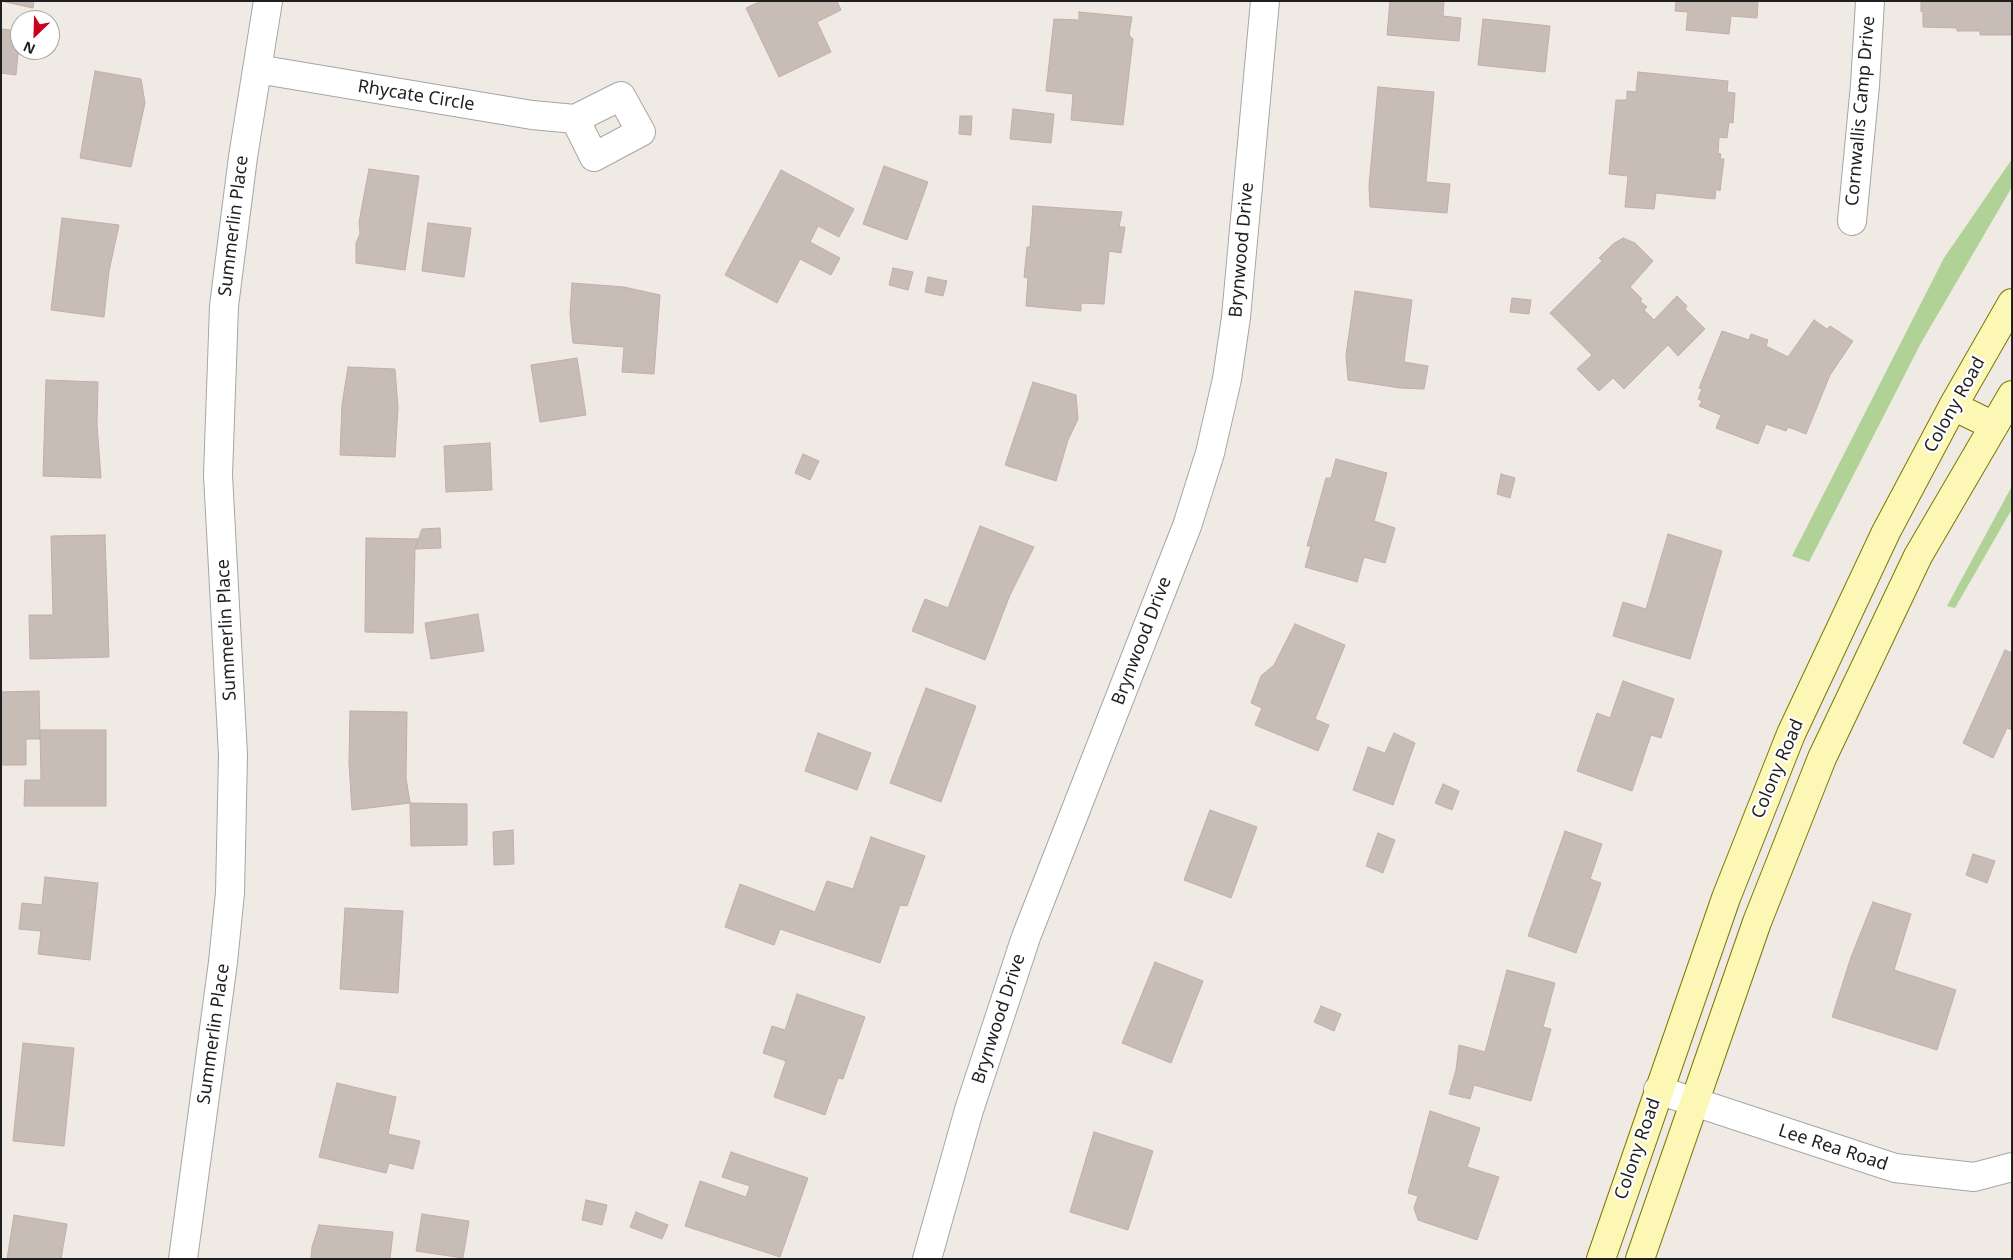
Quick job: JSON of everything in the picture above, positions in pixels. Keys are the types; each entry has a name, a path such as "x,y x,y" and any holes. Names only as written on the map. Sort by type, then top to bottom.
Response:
{"main road":[{"name":"Colony Road","path":"1600,1259 1726,898 1791,734 1886,532 1953,406 2012,303"},
{"name":"Colony Road","path":"1640,1259 1757,922 1822,758 1918,556 2012,395"},
{"path":"1953,406 1994,426"}],"street":[{"name":"Summerlin Place","path":"184,1259 224,962 230,893 233,755 218,474 224,306 243,157 268,1"},
{"name":"Brynwood Drive","path":"927,1259 968,1110 1026,937 1187,526 1210,453 1227,379 1236,317 1265,1"},
{"name":"Cornwallis Camp Drive","path":"1852,221 1865,85 1870,1"},
{"name":"Rhycate Circle","path":"257,70 532,115 575,119"},
{"name":"Lee Rea Road","path":"1658,1090 1695,1104 1895,1168 1974,1177 2012,1166"}],"green space":[{"path":"2012,159 2012,187 1921,343 1809,562 1792,556 1944,258"},
{"path":"2012,486 2012,509 1955,608 1947,606"}],"building":[{"path":"1,1 34,1 33,8"},
{"path":"761,1 837,1 841,10 817,22 831,52 779,77 746,8"},
{"path":"1390,1 1444,1 1443,16 1461,18 1459,41 1387,35"},
{"path":"1676,1 1758,1 1757,18 1731,16 1729,34 1686,30 1688,12 1675,11"},
{"path":"1921,1 2012,1 2012,35 1980,35 1980,31 1957,31 1957,28 1923,27"},
{"path":"1079,12 1132,17 1129,35 1133,39 1123,125 1071,120 1073,94 1046,91 1054,19 1079,20"},
{"path":"1483,19 1550,26 1545,72 1478,65"},
{"path":"1,29 10,30 10,60 17,60 16,75 1,73"},
{"path":"95,71 141,79 145,103 131,167 80,158"},
{"path":"1638,72 1728,81 1727,92 1735,93 1733,123 1729,122 1727,138 1719,137 1718,153 1721,154 1720,159 1724,159 1720,191 1716,189 1715,199 1656,193 1654,209 1625,207 1628,176 1609,174 1616,100 1627,100 1627,91 1636,92"},
{"path":"1378,87 1434,92 1426,182 1450,184 1447,213 1370,207 1369,186"},
{"path":"1013,109 1054,114 1051,143 1010,139"},
{"path":"960,116 972,116 971,135 959,134"},
{"path":"884,166 928,182 907,240 863,224"},
{"path":"369,169 419,176 405,270 356,263 356,243 360,234 359,222"},
{"path":"781,170 854,209 839,237 818,226 810,242 840,258 831,275 800,259 777,303 725,275"},
{"path":"1033,206 1122,212 1119,227 1125,227 1121,253 1109,251 1104,304 1081,303 1081,311 1026,306 1028,278 1024,277 1027,247 1030,247"},
{"path":"62,218 119,225 109,271 104,317 51,310"},
{"path":"428,223 471,228 464,277 422,271"},
{"path":"1623,238 1635,243 1653,261 1630,287 1647,307 1644,310 1654,320 1677,296 1687,306 1685,309 1705,329 1678,356 1668,345 1624,389 1613,378 1599,391 1577,369 1592,355 1550,313 1602,261 1599,258 1613,244"},
{"path":"893,268 913,272 908,290 889,285"},
{"path":"928,277 947,281 943,296 925,292"},
{"path":"572,283 624,287 660,295 654,374 622,372 624,347 573,343 570,314"},
{"path":"1355,291 1412,300 1404,362 1428,366 1424,389 1400,388 1348,380 1346,355"},
{"path":"1512,298 1531,300 1529,314 1510,312"},
{"path":"1814,320 1827,329 1830,326 1853,341 1830,375 1806,434 1788,427 1786,431 1766,424 1758,444 1716,428 1721,415 1699,406 1702,401 1698,399 1702,389 1699,388 1722,331 1749,340 1751,334 1768,340 1766,346 1788,357"},
{"path":"577,358 586,415 540,422 531,365"},
{"path":"348,367 395,369 398,407 395,457 340,455 342,405"},
{"path":"46,380 98,382 97,425 101,478 43,476"},
{"path":"1033,382 1076,395 1078,419 1068,440 1056,481 1005,465"},
{"path":"490,443 492,490 446,492 444,446"},
{"path":"803,454 819,461 810,480 795,473"},
{"path":"1336,459 1387,473 1374,521 1395,528 1385,563 1364,557 1357,582 1305,567 1311,546 1307,546 1326,478 1331,478"},
{"path":"1501,474 1515,478 1510,498 1497,494"},
{"path":"980,526 1034,547 1010,595 985,660 912,631 925,599 948,608"},
{"path":"440,528 441,548 415,549 422,529"},
{"path":"1668,534 1722,551 1690,659 1613,636 1623,602 1646,609"},
{"path":"105,535 109,657 30,659 29,615 53,615 51,536"},
{"path":"366,538 418,539 415,549 413,633 365,632"},
{"path":"478,614 484,651 431,659 425,623"},
{"path":"1295,624 1345,645 1315,719 1329,725 1318,751 1255,725 1262,708 1251,703 1261,676 1274,665"},
{"path":"2005,650 2012,653 2012,730 2007,728 1993,758 1963,743"},
{"path":"1623,681 1674,699 1661,738 1651,735 1632,791 1577,771 1597,713 1610,718"},
{"path":"926,688 976,706 941,802 890,783"},
{"path":"39,691 40,739 26,739 26,765 1,765 1,692"},
{"path":"350,711 407,712 406,778 410,803 352,810 349,763"},
{"path":"40,730 106,730 106,806 24,806 25,780 41,780"},
{"path":"818,733 871,753 857,790 805,771"},
{"path":"1394,733 1415,743 1393,805 1353,790 1368,747 1385,753"},
{"path":"1443,784 1459,791 1452,810 1435,803"},
{"path":"410,803 467,804 467,845 411,846"},
{"path":"1210,810 1257,827 1231,898 1184,880"},
{"path":"513,830 514,864 494,865 493,832"},
{"path":"1565,831 1602,844 1590,879 1601,883 1576,953 1528,936"},
{"path":"1378,833 1395,840 1383,873 1366,866"},
{"path":"871,837 925,856 907,906 900,905 880,963 780,929 774,945 725,927 740,884 815,912 827,881 853,889"},
{"path":"1973,854 1995,861 1987,883 1966,875"},
{"path":"45,877 98,883 90,960 38,954 41,931 19,929 22,903 42,905"},
{"path":"1873,902 1911,914 1894,970 1956,990 1937,1050 1832,1017 1851,957"},
{"path":"345,908 403,911 398,993 340,989"},
{"path":"1155,962 1203,981 1171,1063 1122,1043"},
{"path":"1507,970 1555,983 1543,1027 1551,1029 1531,1101 1474,1085 1470,1099 1449,1094 1456,1070 1459,1045 1485,1052"},
{"path":"797,994 865,1017 843,1079 838,1078 825,1115 774,1097 786,1061 763,1053 772,1026 785,1030"},
{"path":"1321,1006 1341,1014 1334,1031 1314,1022"},
{"path":"23,1043 74,1048 64,1146 13,1141"},
{"path":"337,1083 396,1097 388,1134 420,1141 413,1169 389,1163 386,1173 319,1157"},
{"path":"1430,1111 1480,1128 1467,1167 1499,1177 1477,1240 1418,1220 1414,1208 1418,1196 1408,1193"},
{"path":"1094,1132 1153,1151 1128,1230 1070,1212"},
{"path":"731,1152 808,1178 780,1257 685,1226 700,1181 746,1197 750,1186 722,1177"},
{"path":"586,1200 607,1205 602,1225 582,1220"},
{"path":"636,1212 668,1225 662,1239 630,1227"},
{"path":"422,1214 469,1221 463,1258 416,1251"},
{"path":"14,1215 67,1224 61,1259 7,1259"},
{"path":"319,1225 393,1232 390,1259 311,1259 312,1247"}]}
